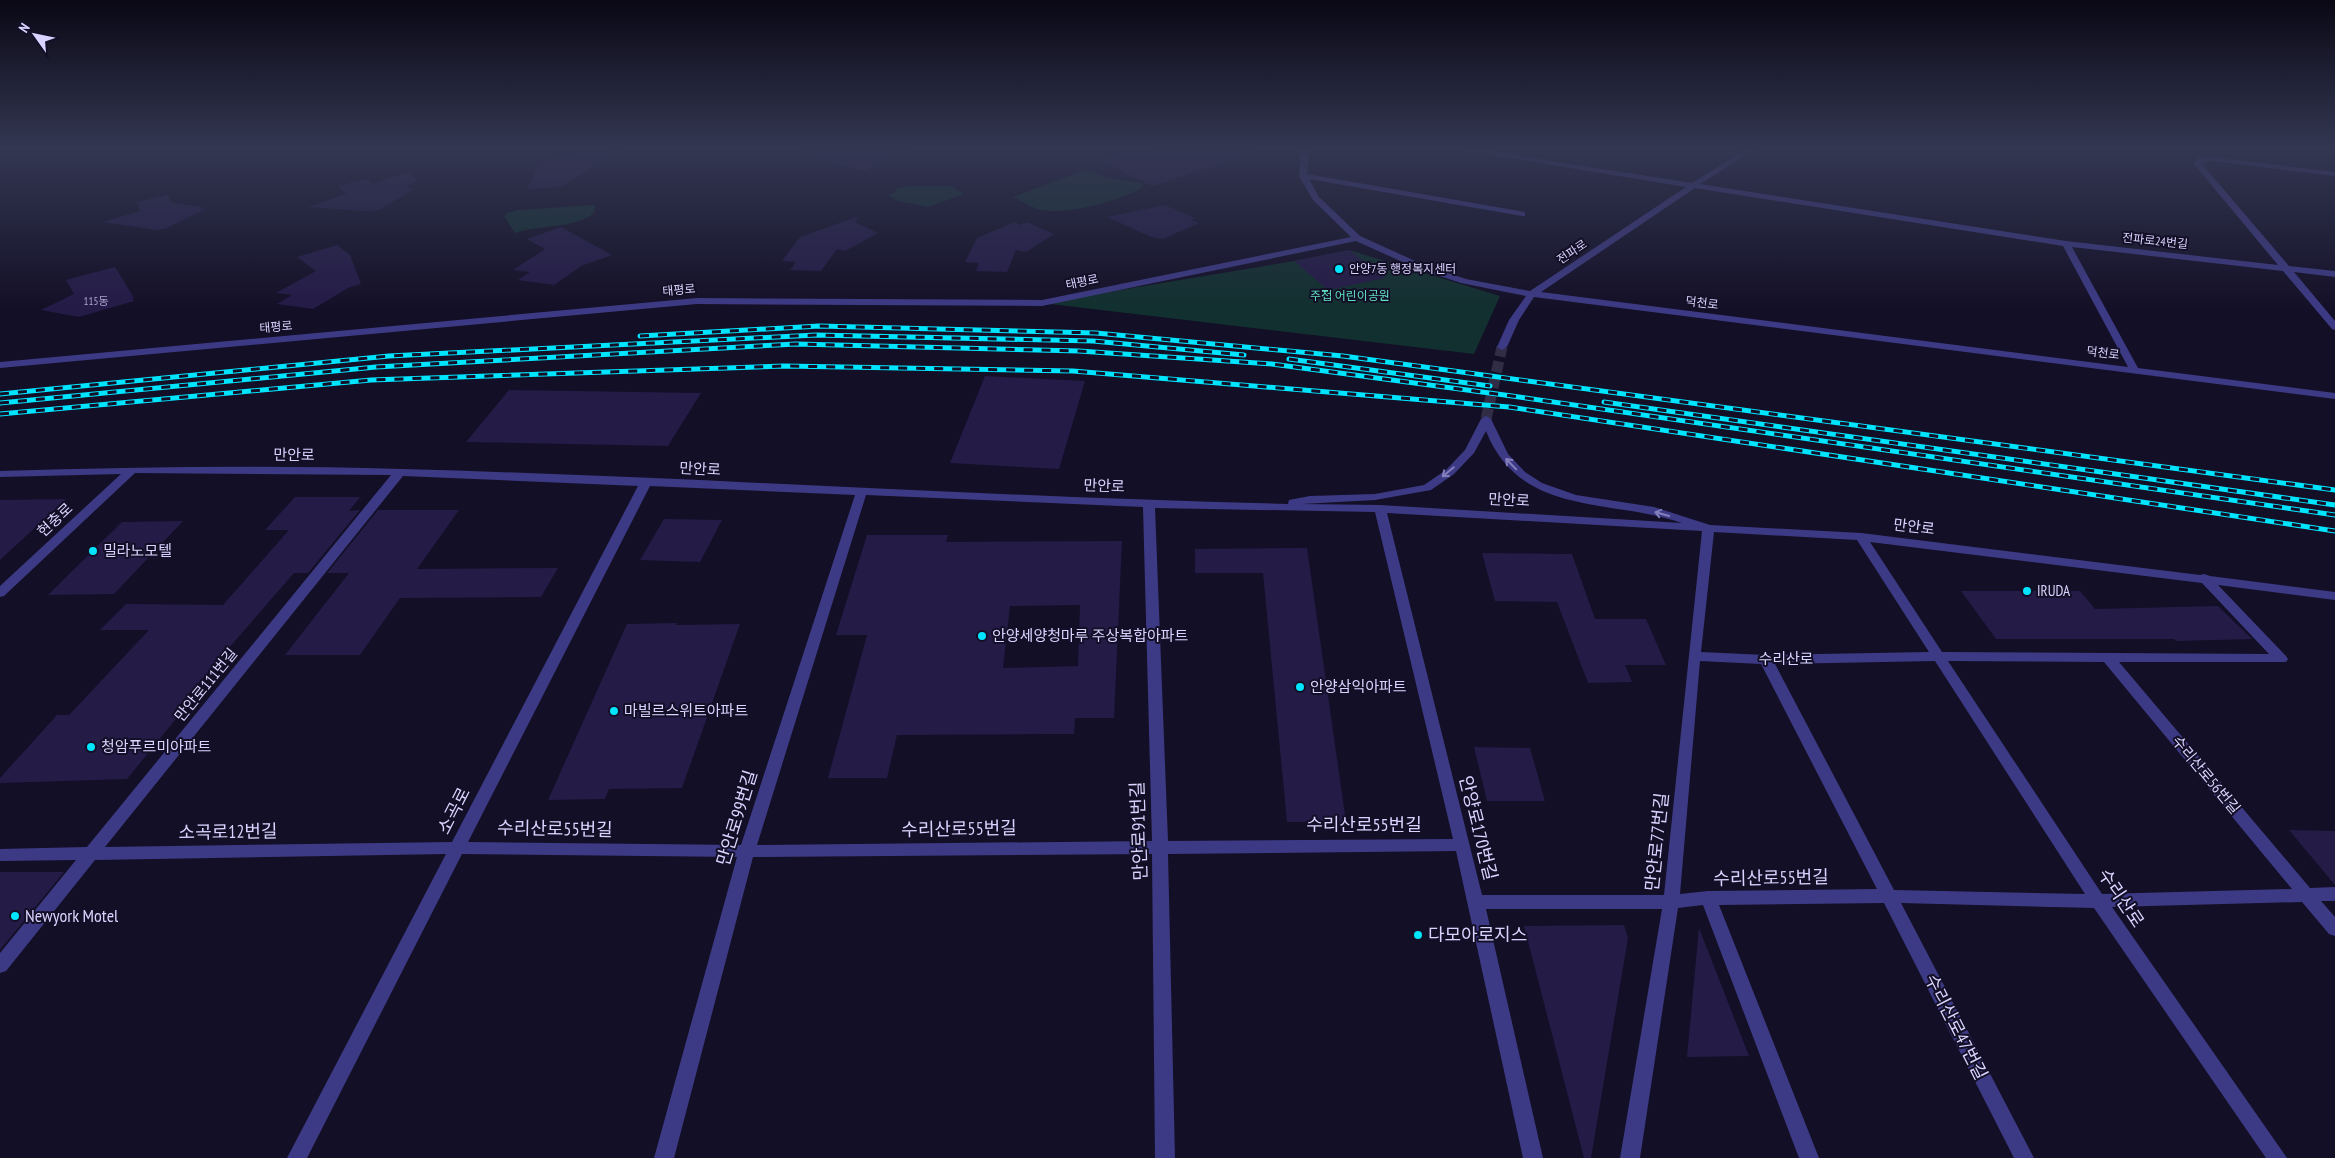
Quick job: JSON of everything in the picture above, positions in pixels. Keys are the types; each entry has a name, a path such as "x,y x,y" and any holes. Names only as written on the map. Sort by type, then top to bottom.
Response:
{"street":[{"name":"덕천로","path":"1320,202 1357,238 1421,268 1464,281 1532,294 2335,396"},
{"path":"1453,202 1522,214"},
{"name":"전파로","path":"1502,347 1514,320 1532,294 1669,202"},
{"name":"전파로24번길","path":"1801,202 2066,244 2335,274"},
{"path":"2231,202 2335,327"},
{"name":"태평로","path":"0,365 697,301 1042,303 1357,238"},
{"name":"덕천로","path":"2066,244 2134,370"},
{"path":"1270,507 1310,499 1375,497 1427,488 1450,472 1470,451 1486,420 1505,459 1522,476 1541,489 1577,499 1656,511 1708,528"},
{"name":"만안로","path":"0,474 132,470 400,472 1149,504 1380,509 1861,537 2204,578 2335,596"},
{"name":"현충로","path":"0,593 132,470"},
{"name":"만안로111번길","path":"0,966 400,472"},
{"name":"소곡로","path":"297,1158 646,482"},
{"name":"만안로99번길","path":"664,1158 746,851 861,492"},
{"name":"만안로91번길","path":"1149,504 1160,846 1165,1158"},
{"name":"안양로170번길","path":"1380,509 1476,902 1533,1158"},
{"name":"만안로77번길","path":"1630,1158 1671,902 1708,528"},
{"name":"수리산로","path":"1861,537 2098,901 2276,1158"},
{"path":"1938,656 2281,659 2204,578"},
{"name":"수리산로","path":"1694,656 1765,660 1938,656"},
{"name":"수리산로56번길","path":"2107,657 2335,929"},
{"path":"1765,660 1778,681 1887,896"},
{"name":"수리산로55번길","path":"457,848 746,851 1462,844"},
{"name":"소곡로12번길","path":"0,855 457,848"},
{"path":"2098,901 2335,894"},
{"name":"수리산로55번길","path":"1476,902 1671,902 1708,898 1887,896 2098,901"},
{"name":"수리산로47번길","path":"1887,896 2024,1158"},
{"path":"1708,898 1809,1158"}],"green space":[{"path":"903,202 942,202 928,207"},
{"path":"1023,202 1109,202 1079,209 1052,211 1041,210"},
{"path":"595,205 594,213 576,222 515,233 504,216 507,213 518,210"},
{"name":"주접 어린이공원","path":"1349,250 1500,296 1474,354 1042,303 1294,261"}],"building":[{"path":"136,202 172,202 206,209 165,229 156,230 102,222 140,211"},
{"path":"322,202 392,202 379,210 365,211 308,207"},
{"path":"1165,205 1195,218 1191,220 1199,223 1163,239 1151,237 1107,217"},
{"path":"859,216 855,222 878,233 845,251 837,249 821,271 790,270 796,262 782,261 800,237"},
{"path":"1015,222 1020,225 1027,222 1054,234 1026,252 1016,250 1007,272 976,271 979,263 965,262 977,238"},
{"path":"561,227 612,255 581,266 554,285 518,280 530,272 513,270 545,249 527,239"},
{"path":"337,245 350,255 361,284 348,288 313,309 277,304 292,295 276,293 316,271 297,257"},
{"name":"안양7동 행정복지센터","path":"1349,250 1385,278 1328,290 1294,261"},
{"path":"115,267 134,301 79,317 41,310 74,294 66,280"},
{"path":"985,376 1085,381 1059,469 950,463"},
{"path":"509,390 701,393 668,446 466,442"},
{"path":"295,497 360,497 349,511 360,510 308,573 294,573 175,710 184,709 127,779 0,783 0,778 57,715 69,715 149,630 100,630 126,604 223,605 289,530 265,530"},
{"path":"66,499 0,560 0,500"},
{"path":"378,510 459,510 417,569 558,568 541,597 400,598 360,655 285,655 349,573 327,573"},
{"path":"664,519 722,520 700,562 640,560"},
{"path":"183,521 114,594 48,595 122,522"},
{"path":"867,535 948,535 946,542 1122,541 1114,718 1075,718 1074,734 897,735 887,778 828,778 867,635 836,635","holes":["1080,605 1078,666 1003,668 1010,606"]},
{"name":"안양삼익아파트","path":"1307,548 1346,822 1287,822 1263,573 1195,573 1195,549"},
{"path":"1482,553 1572,554 1595,619 1646,619 1666,665 1625,665 1632,682 1588,683 1557,602 1495,601"},
{"path":"1961,591 2080,591 2095,609 2218,606 2252,639 2176,641 2174,639 1996,639"},
{"path":"677,623 676,625 740,624 682,788 609,789 605,799 548,800 627,624"},
{"path":"1474,747 1530,748 1545,801 1487,801"},
{"path":"2289,830 2335,831 2335,885"},
{"name":"Newyork Motel","path":"0,872 64,872 0,950"},
{"path":"1624,925 1628,938 1591,1158 1584,1158 1524,926"},
{"path":"1699,928 1749,1056 1687,1057"}],"tunnel":[{"path":"1486,419 1502,347"}],"railway":[{"path":"640,336 819,326 1096,333 1343,356 2335,490"},
{"path":"0,394 389,356 816,335 1093,341 1244,355"},
{"path":"0,403 376,367 796,344 1079,351 1272,364 1512,396 2335,515"},
{"path":"1289,359 1490,386"},
{"path":"0,414 371,380 784,366 1073,371 1509,407 2335,531"},
{"path":"1604,402 2335,505"}],"place":[{"name":"안양7동 행정복지센터","path":"1339,269"},
{"name":"밀라노모텔","path":"93,551"},
{"name":"IRUDA","path":"2027,591"},
{"name":"안양세양청마루 주상복합아파트","path":"982,636"},
{"name":"안양삼익아파트","path":"1300,687"},
{"name":"마빌르스위트아파트","path":"614,711"},
{"name":"청암푸르미아파트","path":"91,747"},
{"name":"Newyork Motel","path":"15,916"},
{"name":"다모아로지스","path":"1418,935"}]}
